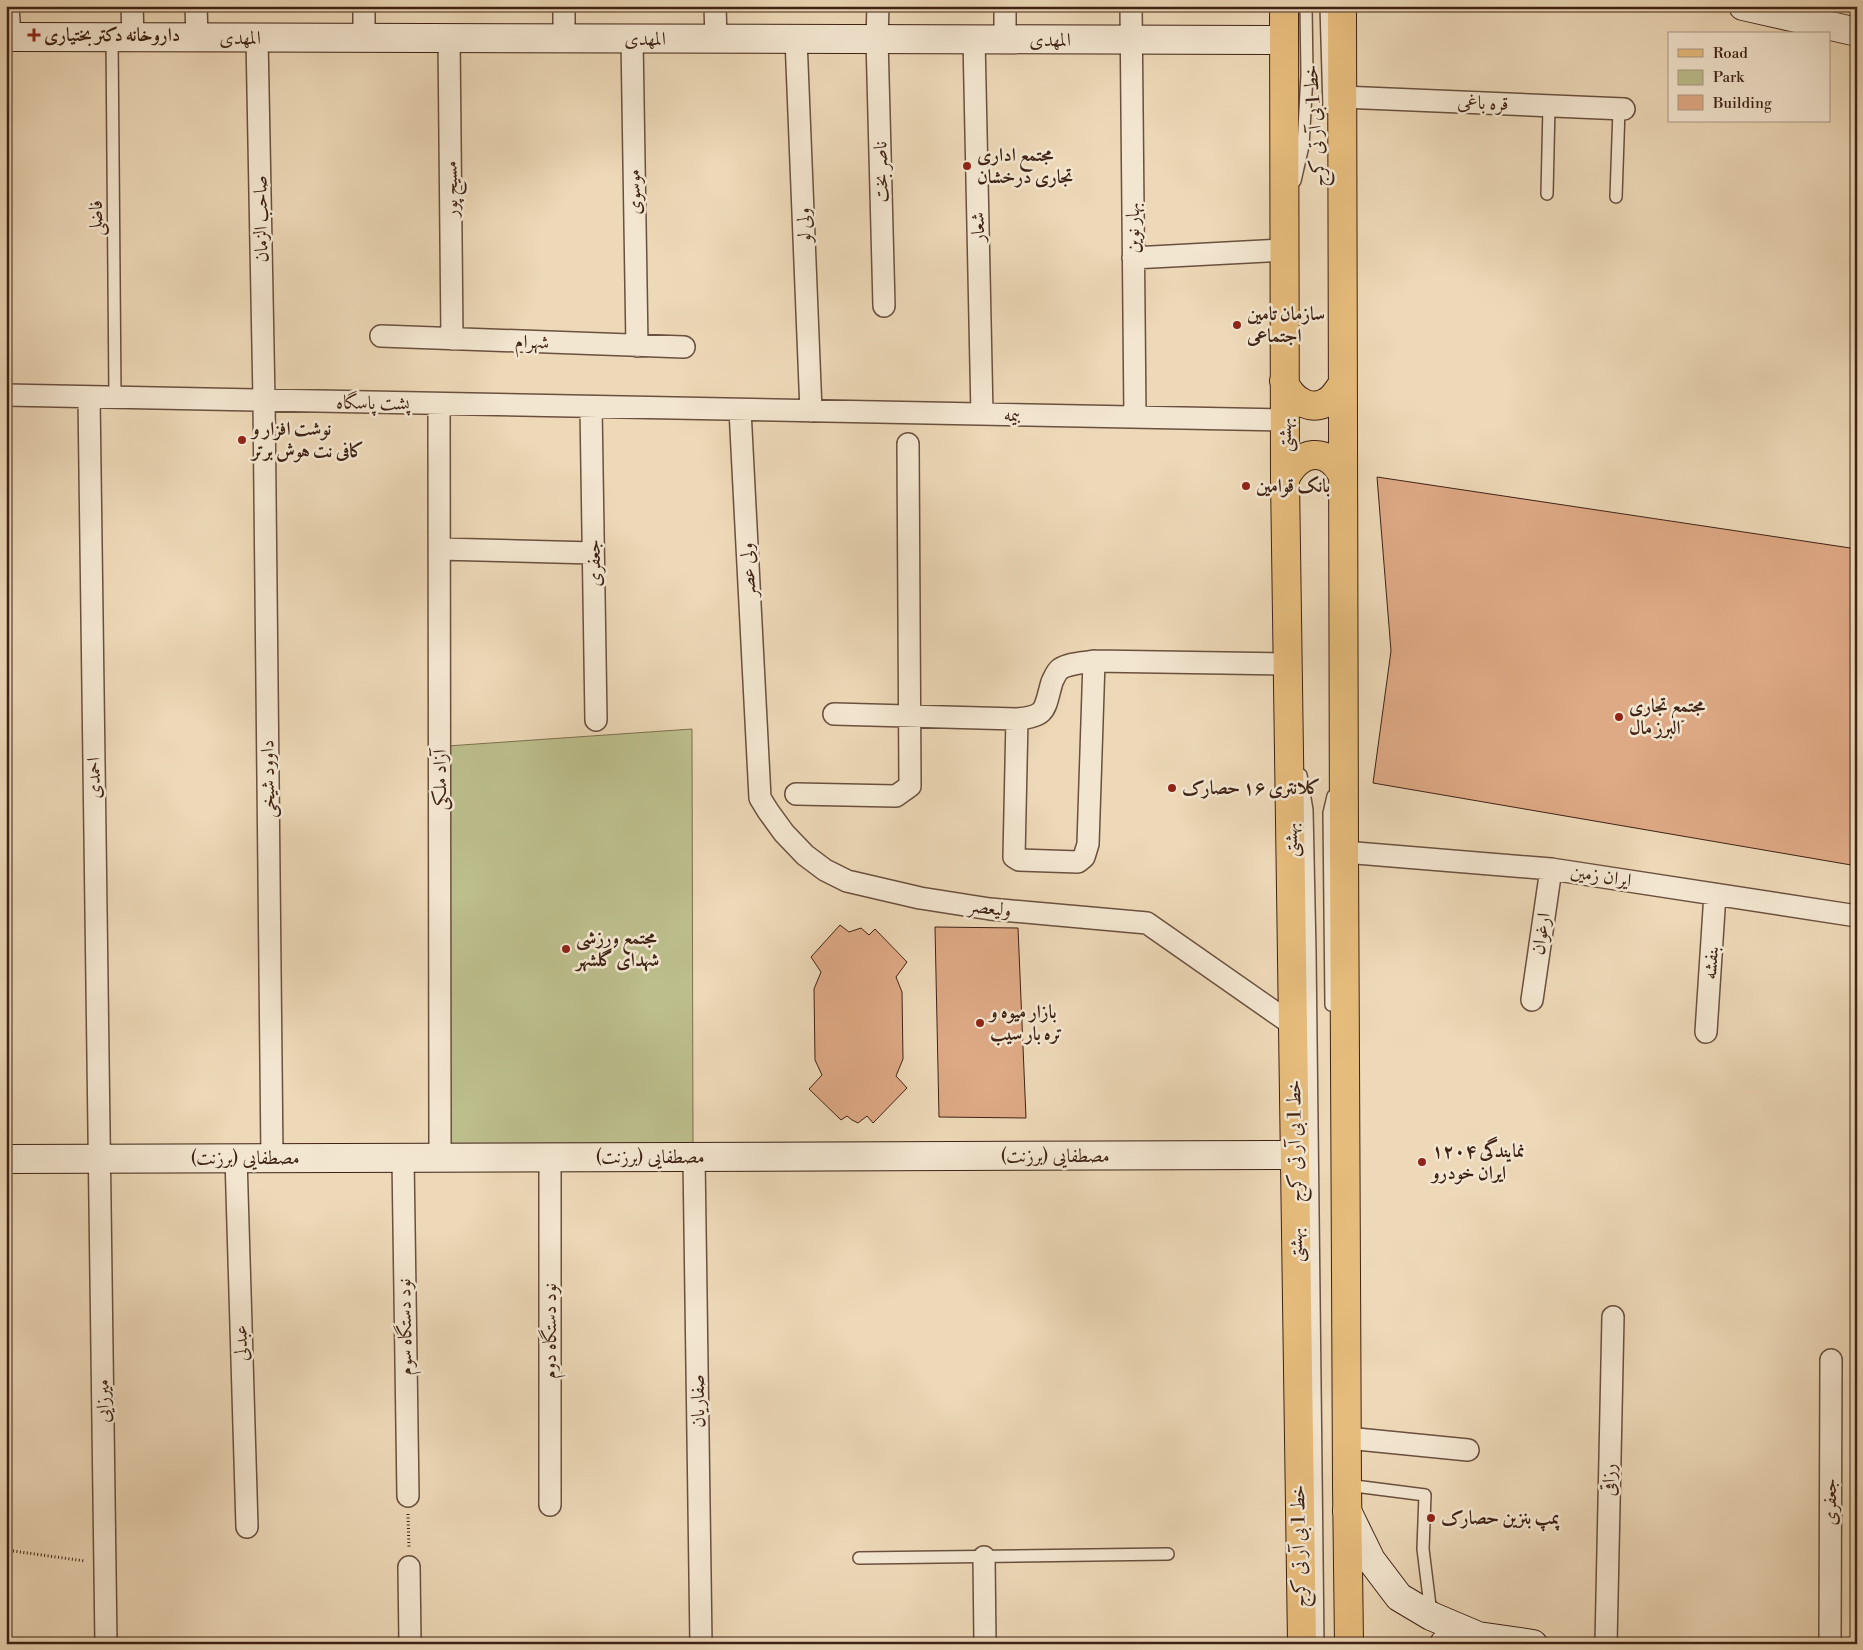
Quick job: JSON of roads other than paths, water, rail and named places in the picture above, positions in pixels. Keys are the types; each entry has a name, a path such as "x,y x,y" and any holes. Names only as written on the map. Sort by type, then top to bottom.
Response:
{"main road":[{"name":"بهشتی","path":"1284,6 1284,420 1302,1644"},
{"path":"1342,6 1342,385 1349,1644"},
{"path":"1284,381 1292,396 1299,402 1316,406 1332,398 1342,385"},
{"path":"1285,479 1299,460 1316,455 1325,456 1332,461 1339,468 1343,476"}],"street":[{"path":"8,6 8,37"},
{"path":"122,37 132,6"},
{"path":"196,6 197,38"},
{"path":"364,6 364,38"},
{"path":"564,6 564,38"},
{"path":"715,6 716,39"},
{"name":"ناصر بخت","path":"878,6 877,39 884,306"},
{"path":"1005,40 1006,6"},
{"name":"بهار نوین","path":"1131,6 1135,417"},
{"path":"1743,6 1857,32"},
{"name":"المهدی","path":"8,37 1284,40"},
{"name":"صاحب الزمان","path":"257,38 264,400"},
{"name":"مسیح پور","path":"449,38 452,339"},
{"name":"موسوی","path":"632,39 637,346"},
{"name":"ولی لو","path":"796,39 811,411"},
{"name":"شعار","path":"974,39 982,414"},
{"name":"قره باغی","path":"1342,97 1621,109"},
{"path":"1133,258 1284,242"},
{"name":"شهرام","path":"381,336 684,347"},
{"name":"پشت پاسگاه","path":"6,395 740,410"},
{"name":"احمدی","path":"89,397 99,1159"},
{"name":"داوود شیخی","path":"264,400 272,1158"},
{"name":"آزاد ملکی","path":"439,404 440,1157"},
{"name":"جعفری","path":"591,407 596,720"},
{"name":"بیمه","path":"740,410 1284,420"},
{"name":"ولی عصر","path":"740,410 756,730"},
{"path":"796,794 896,796 910,786 908,444"},
{"path":"440,549 593,553"},
{"path":"834,714 1017,719 1035,717 1044,710 1054,677 1060,669 1074,664 1094,661 1289,664"},
{"path":"1017,719 1014,856 1019,860 1078,862 1084,857 1088,844 1094,661"},
{"name":"ولیعصر","path":"756,730 760,798 784,833 805,855 825,870 847,881 920,898 990,909 1147,923 1293,1025"},
{"name":"ایران زمین","path":"1344,852 1551,868 1857,916"},
{"name":"ارغوان","path":"1532,1000 1551,868"},
{"name":"بنفشه","path":"1706,1032 1715,894"},
{"name":"مصطفایی (برزنت)","path":"6,1159 1294,1155"},
{"name":"نود دستگاه دوم","path":"550,1157 550,1505"},
{"name":"عبدلی","path":"236,1158 247,1527"},
{"name":"نود دستگاه سوم","path":"403,1158 408,1496"},
{"name":"صفاریان","path":"694,1158 701,1644"},
{"name":"میرزایی","path":"99,1159 106,1644"},
{"name":"رزاقی","path":"1606,1644 1613,1317"},
{"name":"جعفری","path":"1830,1644 1831,1360"},
{"path":"1347,1438 1468,1450"},
{"path":"1347,1498 1371,1560 1398,1597 1431,1616 1478,1636 1533,1644"},
{"path":"984,1557 985,1644"},
{"path":"409,1567 410,1644"},
{"path":"1444,1644 1478,1636"}],"lane":[{"name":"خط 1 بی آر تی کرج","path":"1284,242 1303,146 1307,75 1306,6"},
{"name":"خط 1 بی آر تی کرج","path":"1326,6 1329,122"},
{"name":"فاضلی","path":"114,397 122,37"},
{"path":"1547,194 1549,106"},
{"path":"1616,197 1621,109"},
{"name":"خط 1 بی آر تی کرج","path":"1331,141 1342,244"},
{"name":"خط 1 بی آر تی کرج","path":"1289,699 1306,810 1312,1108 1318,1644"},
{"path":"1331,1013 1329,813 1344,746"},
{"name":"خط 1 بی آر تی کرج","path":"1335,1312 1339,1644"},
{"path":"1347,1498 1425,1495 1423,1549 1431,1616"},
{"path":"859,1558 1168,1554"}],"place":[{"name":"داروخانه دکتر بختیاری","path":"34,35"},
{"name":"مجتمع اداری تجاری درخشان","path":"967,166"},
{"name":"سازمان تامین اجتماعی","path":"1237,325"},
{"name":"نوشت افزار و کافی نت هوش برتر","path":"242,440"},
{"name":"بانک قوامین","path":"1246,486"},
{"name":"مجتمع تجاری البرز مال","path":"1619,717"},
{"name":"کلانتری ۱۶ حصارک","path":"1172,788"},
{"name":"مجتمع ورزشی شهدای گلشهر","path":"566,949"},
{"name":"بازار میوه و تره بار سیب","path":"980,1023"},
{"name":"۱۲۰۴ نمایندگی ایران خودرو","path":"1422,1162"},
{"name":"پمپ بنزین حصارک","path":"1431,1518"}]}
